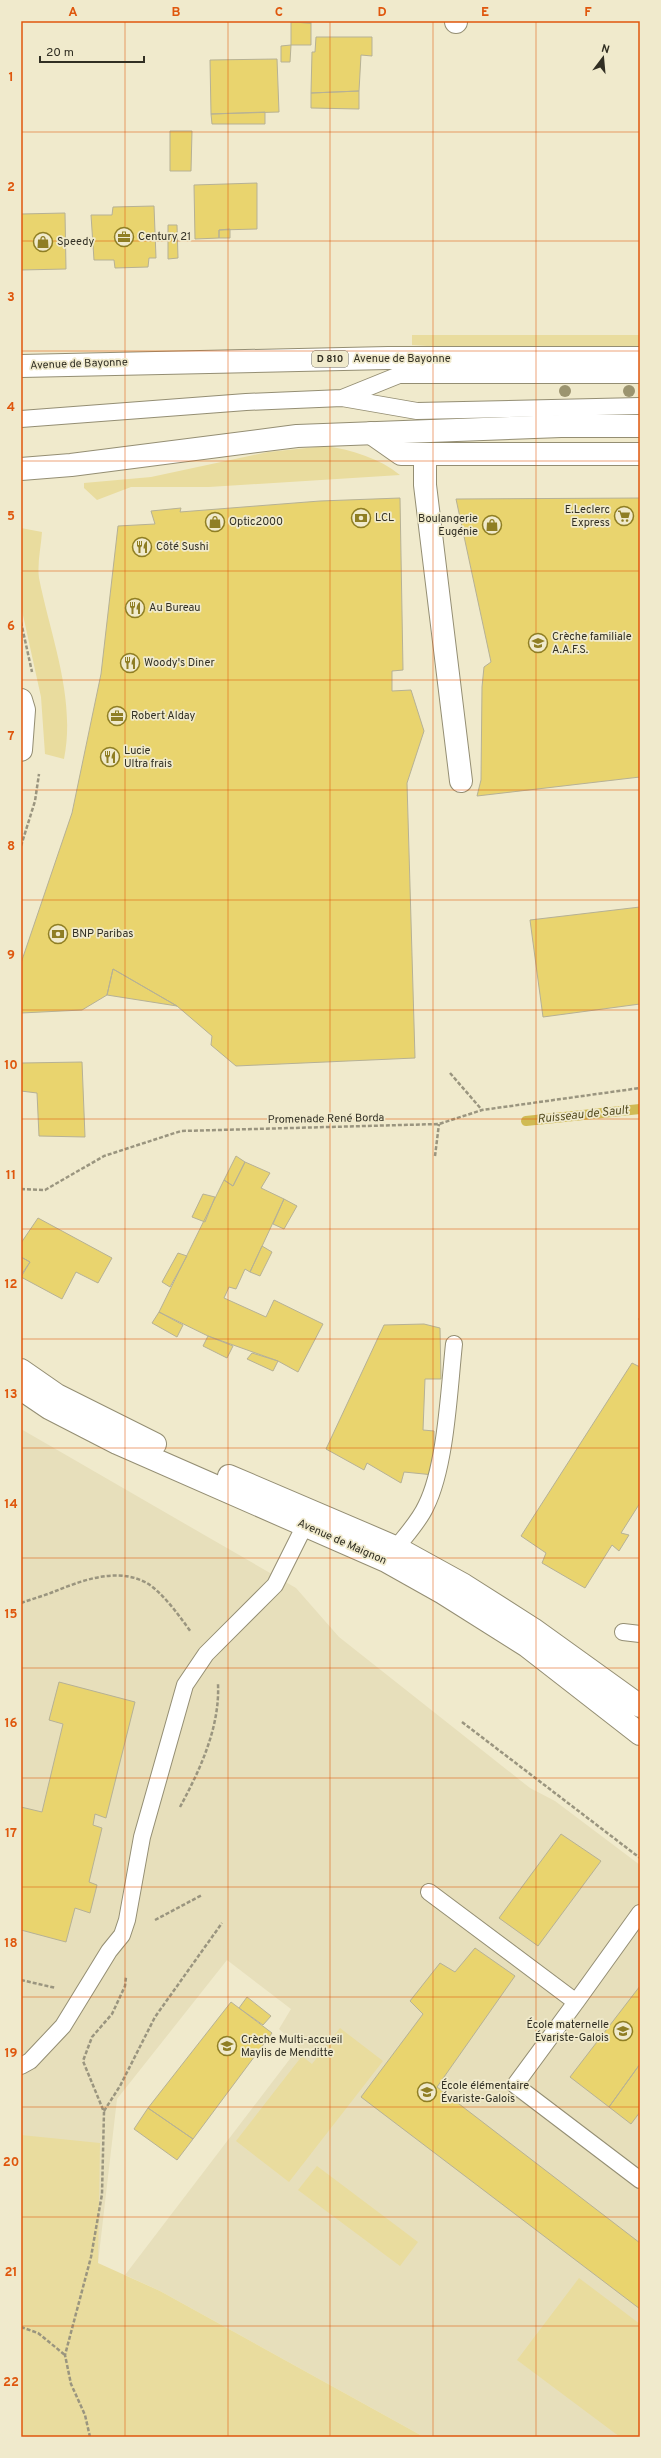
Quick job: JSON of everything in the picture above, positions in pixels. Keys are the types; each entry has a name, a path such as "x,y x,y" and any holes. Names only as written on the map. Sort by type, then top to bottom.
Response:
{"street":[{"name":"Avenue de Bayonne","path":"21,366 388,358 640,358"},
{"path":"21,469 72,465 297,436 561,426 640,426"},
{"path":"370,433 401,454 640,454"},
{"path":"426,454 425,485 461,781"},
{"path":"21,700 24,710 21,750"},
{"name":"Avenue de Maignon","path":"21,1370 58,1395 162,1448 309,1518 464,1585 533,1629 640,1706"},
{"name":"Avenue de Maignon","path":"21,1389 49,1408 117,1443 309,1518"},
{"name":"Avenue de Maignon","path":"391,1554 443,1593 527,1646 640,1734"}],"lane":[{"path":"342,398 398,375 640,375"},
{"path":"21,419 246,402 342,398 417,411 640,406"},
{"path":"391,1554 426,1507 436,1477 447,1410 454,1344"},
{"path":"21,2066 30,2061 64,2026 84,1995 109,1951 122,1935 127,1920 144,1830 185,1686 206,1654 275,1585 309,1518"},
{"path":"624,1632 640,1634"},
{"path":"429,1892 576,2002"},
{"path":"640,1913 515,2085 640,2180"}],"path":[{"path":"450,1073 482,1110"},
{"name":"Promenade René Borda","path":"21,1189 45,1190 104,1156 181,1131 439,1124 482,1110 640,1088"},
{"path":"435,1156 439,1124"},
{"path":"21,1603 80,1580 121,1576 145,1582 166,1600 195,1637"},
{"path":"462,1722 640,1858"},
{"path":"122,1935 202,1895"},
{"path":"90,2437 85,2415 71,2384 65,2354 92,2257 102,2194 104,2112 120,2086 155,2017 222,1923"},
{"path":"21,1980 84,1995"},
{"path":"21,2326 38,2333 65,2354"}],"shaded area":[{"path":"412,335 640,335 640,348 458,348 412,345"},
{"path":"326,446 346,450 374,459 400,475 209,487 131,487 97,500 84,488 84,483 151,477 268,452"},
{"path":"21,528 42,532 39,578 65,691 67,736 64,759 45,754 41,697 21,606"},
{"path":"21,1429 296,1588 339,1637 530,1788 555,1801 640,1865 640,2437 424,2437 160,2291 125,2275 299,2047 279,2029 291,2009 227,1960 117,2099 98,2263 21,2437"},
{"path":"340,2028 383,2061 289,2182 236,2141 302,2056 312,2064"},
{"path":"21,2135 100,2143 98,2263 160,2291 424,2437 21,2437"},
{"path":"317,2166 418,2242 400,2266 298,2190"},
{"path":"579,2278 640,2324 640,2437 620,2437 517,2360"}],"building":[{"path":"311,21 311,23 291,22"},
{"path":"291,22 311,23 311,45 291,45"},
{"path":"316,37 372,37 372,56 361,55 359,91 311,93 312,52 315,52"},
{"path":"291,45 290,62 281,62 281,46"},
{"path":"277,59 279,112 211,114 210,60"},
{"path":"359,91 359,109 311,108 311,93"},
{"path":"265,112 265,124 212,124 211,114"},
{"path":"170,131 192,131 191,171 170,171"},
{"path":"257,183 257,229 219,230 219,238 195,239 194,185"},
{"name":"Century 21","path":"154,206 156,258 149,258 148,267 115,268 114,260 94,260 91,215 112,215 113,207"},
{"name":"Speedy","path":"65,213 66,269 21,270 21,214"},
{"path":"168,225 177,225 178,258 168,259"},
{"path":"230,229 230,238 219,238 219,230"},
{"path":"400,498 403,670 392,671 392,691 411,690 424,731 407,783 415,1058 236,1066 211,1045 212,1036 177,1006 113,969 107,995 82,1010 21,1013 21,963 72,813 101,674 118,526 155,524 151,511 181,508 180,512 320,501"},
{"path":"640,498 640,777 477,796 481,780 482,687 484,667 491,662 456,499"},
{"path":"640,907 640,1004 543,1017 530,920"},
{"path":"113,969 177,1006 107,995"},
{"path":"82,1062 85,1137 39,1136 37,1093 21,1091 22,1063"},
{"path":"236,1156 245,1162 233,1186 224,1180"},
{"path":"245,1162 270,1173 261,1188 284,1199 250,1272 245,1269 236,1289 229,1287 224,1298 266,1317 274,1300 323,1324 298,1372 278,1361 208,1336 159,1312 224,1180 233,1186"},
{"path":"203,1194 215,1197 205,1222 192,1217"},
{"path":"284,1199 297,1206 284,1229 273,1224"},
{"path":"38,1218 112,1258 98,1283 76,1272 62,1299 21,1277 30,1262 21,1257 21,1243"},
{"path":"262,1246 272,1252 260,1276 250,1272"},
{"path":"178,1253 187,1256 170,1287 162,1282"},
{"path":"21,1257 30,1262 21,1275"},
{"path":"159,1312 183,1325 177,1337 152,1323"},
{"path":"424,1324 440,1328 441,1379 425,1379 423,1430 434,1431 434,1475 404,1472 401,1483 367,1463 364,1470 326,1449 384,1325"},
{"path":"208,1336 233,1346 227,1358 203,1346"},
{"path":"252,1353 278,1361 273,1371 247,1359"},
{"path":"632,1363 640,1367 640,1503 621,1533 629,1535 619,1551 612,1545 585,1588 542,1563 546,1553 521,1536"},
{"path":"59,1682 135,1702 106,1818 95,1814 93,1825 102,1828 89,1882 97,1885 90,1913 75,1908 66,1942 21,1930 21,1807 42,1812 63,1724 49,1720"},
{"path":"561,1834 601,1861 538,1946 499,1918"},
{"path":"475,1948 515,1976 437,2087 640,2243 640,2309 361,2097 423,2014 410,2001 440,1963 455,1972"},
{"name":"École maternelle Évariste-Galois","path":"640,1986 640,2064 609,2107 570,2077"},
{"path":"247,1997 271,2016 263,2025 239,2008"},
{"path":"231,2002 272,2033 193,2139 148,2108"},
{"path":"640,2064 640,2112 631,2124 609,2107"},
{"path":"148,2108 193,2139 177,2160 134,2129"}],"waterway":[{"name":"Ruisseau de Sault","path":"526,1121 640,1109"}],"place":[{"name":"Century 21","path":"124,237"},
{"name":"Speedy","path":"43,242"},
{"name":"E.Leclerc Express","path":"624,516"},
{"name":"LCL","path":"361,518"},
{"name":"Optic2000","path":"215,522"},
{"name":"Boulangerie Eugénie","path":"492,525"},
{"name":"Côté Sushi","path":"142,547"},
{"name":"Au Bureau","path":"135,608"},
{"name":"Crèche familiale A.A.F.S.","path":"538,643"},
{"name":"Woody's Diner","path":"130,663"},
{"name":"Robert Alday","path":"117,716"},
{"name":"Lucie Ultra frais","path":"110,757"},
{"name":"BNP Paribas","path":"58,934"},
{"name":"École maternelle Évariste-Galois","path":"623,2031"},
{"name":"Crèche Multi-accueil Maylis de Menditte","path":"227,2046"},
{"name":"École élémentaire Évariste-Galois","path":"427,2092"}]}
